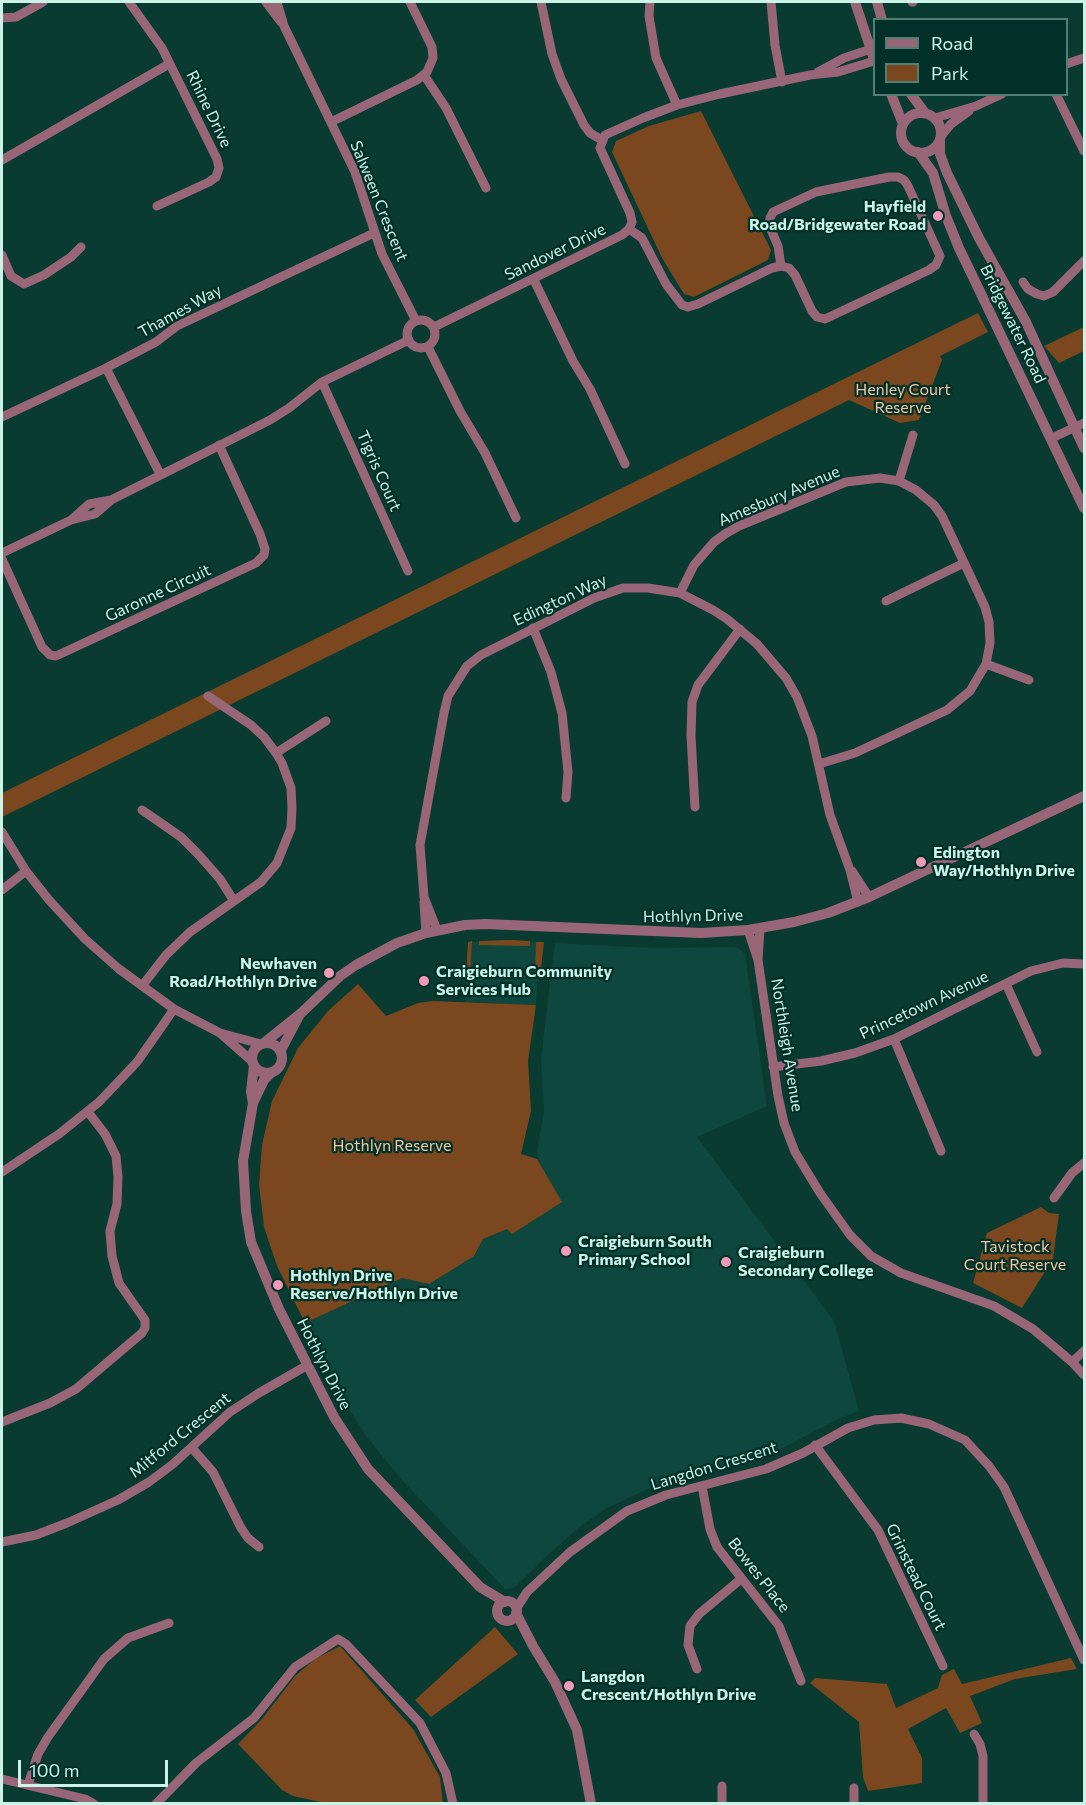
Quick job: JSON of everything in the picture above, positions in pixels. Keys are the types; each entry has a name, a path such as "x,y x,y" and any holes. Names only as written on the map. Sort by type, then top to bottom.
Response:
{"street":[{"path":"2,18 16,17 43,2"},
{"name":"Rhine Drive","path":"129,2 153,34 170,64 217,159 219,168 216,177 209,182 157,206"},
{"name":"Salween Crescent","path":"266,2 284,26 355,172 374,232 416,321"},
{"name":"Salween Crescent","path":"278,2 284,26"},
{"path":"331,122 424,75 432,62 433,52 410,2"},
{"path":"541,2 552,54 561,79 584,125 590,133 602,140 611,132 677,105 810,75 844,58 873,54"},
{"path":"650,2 649,16 656,58 677,105"},
{"path":"771,2 782,82"},
{"path":"855,2 873,51"},
{"path":"877,2 881,18"},
{"path":"1068,63 1084,58"},
{"path":"2,160 170,64"},
{"path":"424,75 446,108 486,188"},
{"path":"892,96 903,124 904,142 912,150 918,152 931,150 951,124 976,106 998,96"},
{"path":"913,96 941,129 940,138"},
{"path":"1057,96 1084,152"},
{"path":"903,124 911,116 930,115 976,106"},
{"name":"Bridgewater Road","path":"940,138 940,154 947,172 979,238 1080,425 1084,448"},
{"name":"Sandover Drive","path":"434,327 534,280 622,235 629,229 632,222 630,213 602,155 600,148 602,140"},
{"name":"Bridgewater Road","path":"918,152 933,173 950,226 1084,508"},
{"path":"629,229 642,238 666,284 687,307 781,266 789,268 795,275 812,311 818,317 825,319 929,270 940,256 908,186 898,177 890,177 816,192 773,213 769,225 778,246 781,266"},
{"name":"Thames Way","path":"2,417 156,342 177,326 374,232"},
{"path":"2,255 12,276 24,284 71,257 81,247"},
{"path":"1023,282 1028,289 1045,300 1084,261"},
{"path":"534,280 573,361 590,389 625,464"},
{"path":"425,320 434,327 435,337 428,346 418,348 409,340 408,330 416,321 425,320"},
{"path":"2,553 71,520 95,514 111,500 289,408 322,382 409,340"},
{"path":"428,346 460,411 485,453 516,518"},
{"path":"106,368 160,474"},
{"name":"Tigris Court","path":"322,382 408,572"},
{"path":"1052,438 1080,425"},
{"path":"899,481 913,435"},
{"name":"Garonne Circuit","path":"2,559 42,647 50,655 56,656 256,563 264,555 265,549 219,445"},
{"name":"Amesbury Avenue","path":"680,593 694,565 714,542 739,526 846,482 880,478 899,481 916,490 934,506 942,516 986,607 990,643 986,664 970,691 947,710 855,753 819,764"},
{"path":"886,601 964,563"},
{"name":"Edington Way","path":"432,931 424,897 420,862 421,831 448,696 467,666 481,655 594,598 623,588 648,588 680,593 713,610 740,629 773,662 797,697 812,736 830,815 850,870 858,902"},
{"path":"533,628 552,672 562,713 568,772 566,798"},
{"path":"696,807 691,736 692,702 698,685 740,629"},
{"path":"986,664 1029,680"},
{"path":"142,986 166,955 189,932 251,890 268,874 283,852 289,834 292,808 291,788 282,763 264,737 251,725 208,696"},
{"path":"276,753 326,721"},
{"name":"Hothlyn Drive","path":"262,1043 300,1014 340,976 356,965 397,943 432,931 465,925 495,924 673,933 760,929 817,916 858,902 1084,796"},
{"path":"142,810 181,837 220,879 234,901"},
{"path":"2,832 26,871 85,939 174,1009 220,1033 273,1044 280,1050 282,1062 279,1069 271,1073 259,1071 220,1033"},
{"name":"Edington Way","path":"850,870 869,897"},
{"path":"2,890 26,871"},
{"name":"Northleigh Avenue","path":"758,960 760,929"},
{"name":"Northleigh Avenue","path":"748,930 758,960 773,1067 784,1123 795,1152 820,1193 850,1235 872,1256 902,1273 994,1306 1033,1329 1072,1362 1084,1376"},
{"name":"Princetown Avenue","path":"773,1067 821,1061 855,1053 894,1039 1031,971 1063,963 1084,964"},
{"path":"1006,984 1037,1052"},
{"path":"2,1172 60,1134 88,1112 137,1062 174,1009"},
{"name":"Hothlyn Drive","path":"280,1050 300,1014"},
{"path":"894,1039 941,1151"},
{"path":"253,1064 254,1051 262,1043"},
{"name":"Hothlyn Drive","path":"253,1064 250,1092 253,1103"},
{"name":"Hothlyn Drive","path":"271,1073 264,1080 253,1103 243,1161 246,1211 251,1242 262,1273 306,1366 334,1417 368,1469 484,1590 500,1618 507,1621"},
{"path":"2,1422 50,1403 76,1389 145,1328 146,1323 142,1314 119,1283 112,1256 110,1231 117,1204 116,1156 105,1134 88,1112"},
{"path":"1054,1198 1072,1173 1084,1163"},
{"path":"1072,1362 1084,1351"},
{"name":"Mitford Crescent","path":"2,1542 36,1535 118,1500 149,1482 192,1448 230,1412 306,1366"},
{"name":"Langdon Crescent","path":"512,1606 570,1552 627,1511 666,1495 766,1469 848,1428 874,1420 901,1418 929,1424 964,1440 989,1466 1004,1487 1084,1660"},
{"name":"Grinstead Court","path":"815,1445 878,1530 943,1666"},
{"path":"192,1448 213,1472 241,1528 259,1547"},
{"name":"Bowes Place","path":"702,1486 710,1529 717,1547 779,1626 801,1681"},
{"path":"697,1669 688,1645 690,1626 699,1614 741,1579"},
{"name":"Hothlyn Drive","path":"484,1590 512,1606"},
{"path":"497,1611 498,1606 512,1606"},
{"path":"512,1606 513,1618 507,1621 533,1646"},
{"path":"512,1606 555,1682 577,1730 591,1803"},
{"path":"28,1785 38,1754 48,1737 104,1659 128,1638 169,1623"},
{"path":"156,1803 196,1762 254,1718 295,1667 338,1639 346,1644 418,1721 446,1773 453,1803"},
{"path":"974,1734 983,1756 984,1803"},
{"path":"2,1779 94,1803"},
{"path":"722,1786 722,1803"},
{"path":"854,1788 854,1803"}],"shaded area":[{"path":"510,940 540,942 536,1005 465,1002 468,942"},
{"name":"Craigieburn Secondary College","path":"555,943 651,948 737,947 745,954 767,1106 697,1137 834,1321 859,1411 753,1461 670,1481 605,1509 551,1552 514,1588 505,1589 401,1479 366,1436 336,1388 305,1323 402,1278 474,1256 483,1239 507,1228 512,1234 539,1164 537,1152 544,1111 541,1059"}],"green space":[{"path":"701,111 771,250 768,260 694,297 684,294 662,258 612,152 616,141 649,126"},
{"name":"Henley Court Reserve","path":"978,313 988,332 940,356 942,360 919,420 900,423 849,400 2,817 2,793"},
{"path":"1084,327 1084,351 1059,363 1044,346"},
{"path":"472,941 470,975 466,975 468,942"},
{"path":"479,941 530,941 530,946 479,945"},
{"path":"536,942 544,942 540,977 535,977"},
{"name":"Hothlyn Reserve","path":"358,984 386,1016 418,1003 433,1001 536,1005 528,1061 531,1111 521,1154 537,1159 562,1202 512,1234 507,1229 483,1239 474,1256 429,1284 402,1278 305,1323 277,1266 264,1227 259,1185 262,1145 272,1101 298,1048 328,1011"},
{"name":"Tavistock Court Reserve","path":"1041,1207 1049,1213 1059,1214 1053,1259 1022,1308 973,1283 987,1233"},
{"path":"495,1627 518,1654 431,1717 415,1700"},
{"path":"340,1646 413,1729 440,1777 443,1803 325,1803 293,1796 282,1790 238,1744 262,1719 296,1675 315,1659"},
{"path":"1071,1658 1077,1669 1015,1679 970,1696 982,1723 960,1733 946,1708 908,1729 922,1758 922,1783 868,1791 863,1777 859,1722 810,1683 815,1678 887,1684 896,1708 938,1688 942,1675 954,1669 962,1684"}],"place":[{"name":"Hayfield Road/Bridgewater Road","path":"938,216"},
{"name":"Edington Way/Hothlyn Drive","path":"921,862"},
{"name":"Newhaven Road/Hothlyn Drive","path":"329,973"},
{"name":"Craigieburn Community Services Hub","path":"424,981"},
{"name":"Craigieburn South Primary School","path":"566,1251"},
{"name":"Craigieburn Secondary College","path":"726,1262"},
{"name":"Hothlyn Drive Reserve/Hothlyn Drive","path":"278,1285"},
{"name":"Langdon Crescent/Hothlyn Drive","path":"569,1686"}]}
